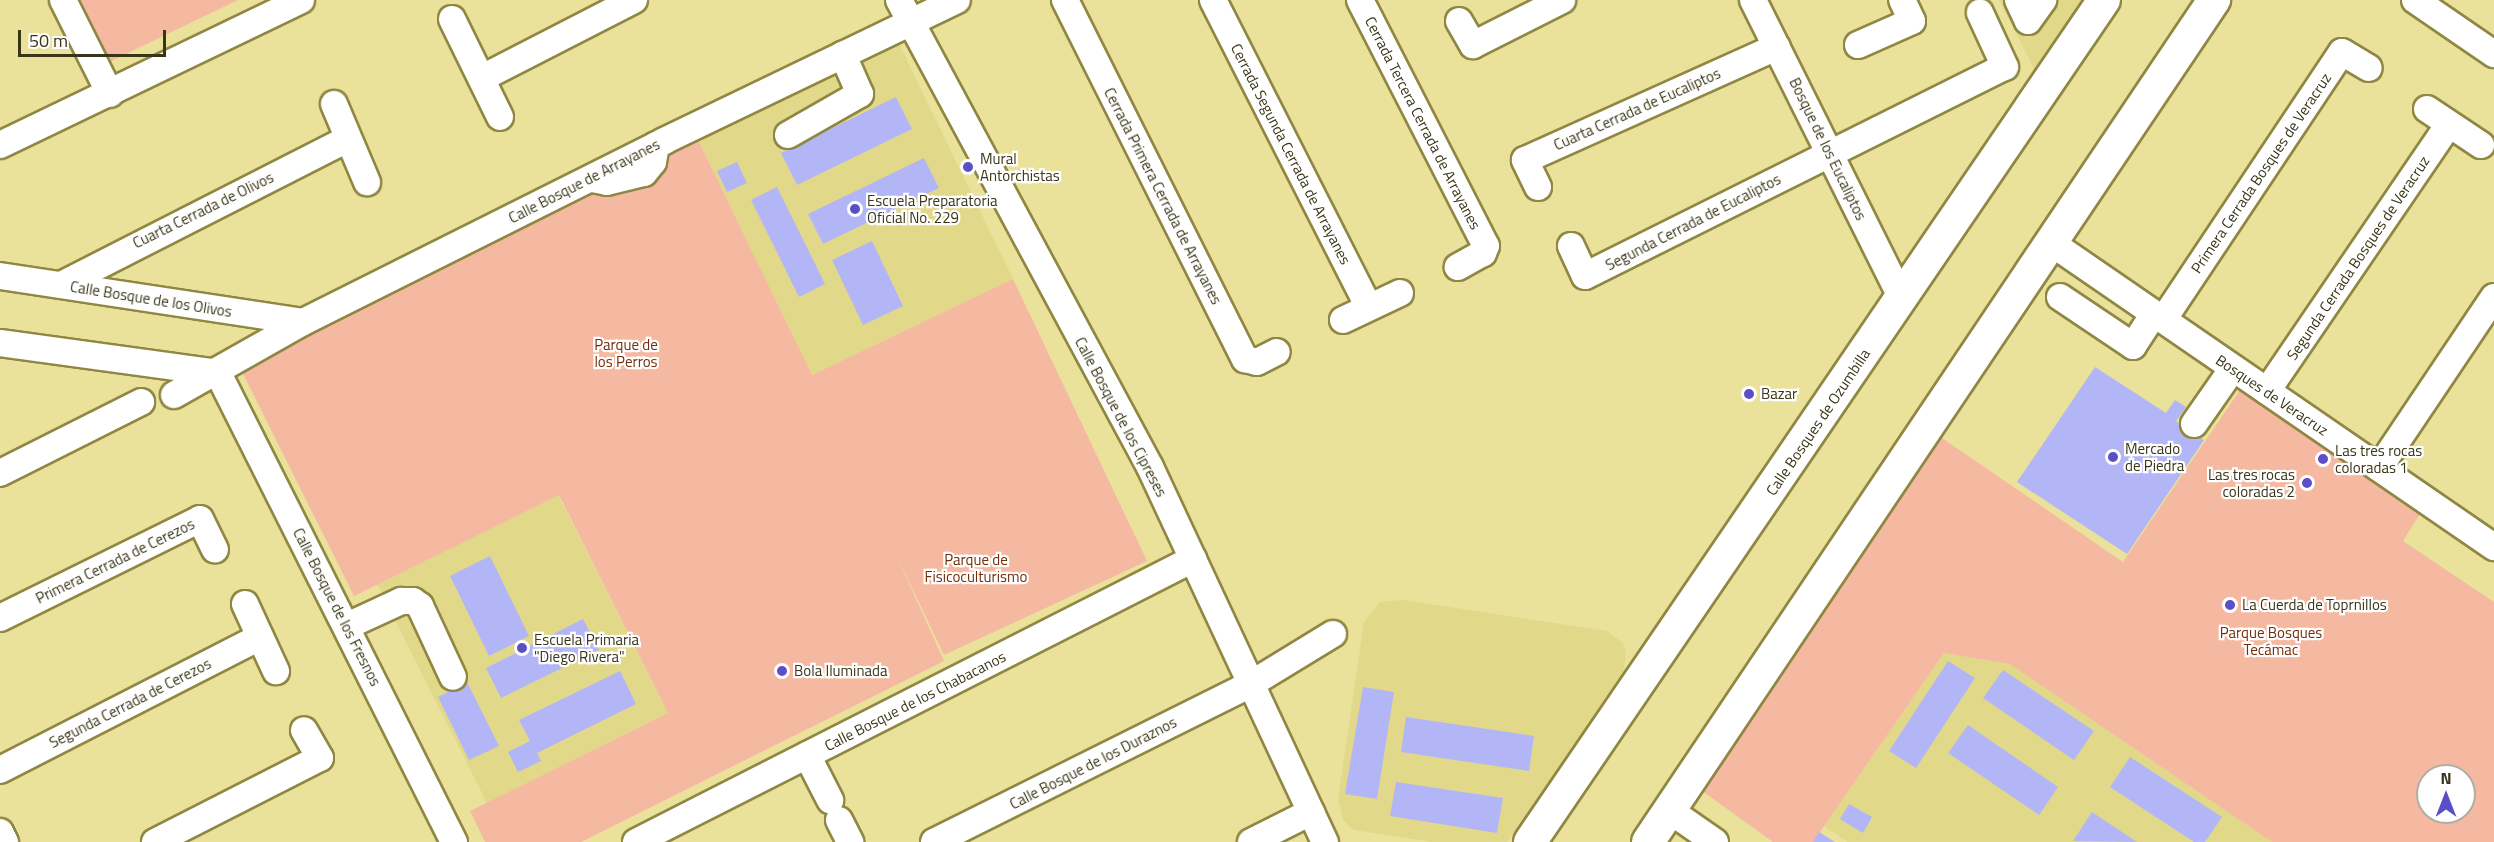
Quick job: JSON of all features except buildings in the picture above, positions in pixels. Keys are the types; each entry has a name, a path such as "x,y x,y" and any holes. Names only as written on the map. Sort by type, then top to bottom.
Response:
{"main road":[{"path":"1648,842 2214,0"},
{"name":"Calle Bosques de Ozumbilla","path":"1530,842 1902,299 2100,2"}],"street":[{"path":"63,0 110,94"},
{"path":"0,145 301,0"},
{"path":"482,78 634,0"},
{"name":"Calle Bosque de los Cipreses","path":"900,0 910,23 1150,467 1325,842"},
{"name":"Calle Bosque de Arrayanes","path":"174,395 218,373 303,322 656,145 957,0"},
{"name":"Cerrada Primera Cerrada de Arrayanes","path":"1065,0 1245,359 1257,362 1277,352"},
{"name":"Cerrada Segunda Cerrada de Arrayanes","path":"1214,0 1369,307"},
{"name":"Cerrada Tercera Cerrada de Arrayanes","path":"1360,0 1486,246 1483,253 1458,267"},
{"path":"1459,21 1473,45 1562,0"},
{"name":"Bosque de los Eucaliptos","path":"1752,0 1902,299"},
{"path":"1858,45 1912,21 1902,0"},
{"path":"2018,0 2028,21 2043,0"},
{"path":"2415,0 2494,54"},
{"path":"1830,153 2006,67 1980,13"},
{"path":"452,19 500,117"},
{"name":"Cuarta Cerrada de Eucaliptos","path":"1538,186 1525,160 1777,47"},
{"name":"Primera Cerrada Bosques de Veracruz","path":"2158,317 2342,52 2369,68"},
{"path":"788,135 860,94 843,55"},
{"path":"334,104 367,182"},
{"path":"2427,109 2481,145"},
{"name":"Segunda Cerrada Bosques de Veracruz","path":"2267,391 2449,124"},
{"name":"Cuarta Cerrada de Olivos","path":"61,285 347,139"},
{"name":"Segunda Cerrada de Eucaliptos","path":"1571,246 1585,276 1830,153"},
{"name":"Bosques de Veracruz","path":"2050,242 2494,547"},
{"name":"Calle Bosque de los Olivos","path":"0,276 303,322"},
{"path":"1342,320 1400,292"},
{"path":"2060,297 2133,346 2158,317"},
{"path":"2379,468 2494,297"},
{"path":"0,343 218,373"},
{"path":"2194,424 2233,368"},
{"name":"Calle Bosque de los Fresnos","path":"218,373 454,842"},
{"path":"0,472 141,402"},
{"name":"Primera Cerrada de Cerezos","path":"0,618 200,519 215,549"},
{"name":"Calle Bosque de los Chabacanos","path":"636,842 1193,560"},
{"path":"347,627 401,601 413,601 420,606 453,677"},
{"path":"245,604 276,671"},
{"name":"Calle Bosque de los Duraznos","path":"934,842 1251,684 1332,634"},
{"name":"Segunda Cerrada de Cerezos","path":"0,770 260,637"},
{"path":"155,842 320,758 304,730"},
{"path":"807,755 840,820"},
{"path":"1669,810 1715,842"},
{"path":"1251,842 1311,812"},
{"path":"0,832 5,842"}],"shaded area":[{"path":"1999,0 2087,0 2037,74"},
{"name":"Escuela Preparatoria Oficial No. 229","path":"899,44 1013,279 812,375 698,140"},
{"name":"Escuela Primaria \"Diego Rivera\"","path":"558,495 668,713 487,803 377,584"},
{"path":"1403,600 1607,631 1623,643 1626,653 1623,674 1507,842 1432,842 1354,830 1343,820 1338,799 1364,622 1380,602"},
{"path":"1944,653 2010,663 2272,842 1848,842 1824,826"}],"green space":[{"path":"74,0 238,0 105,64"},
{"name":"Parque de los Perros","path":"698,140 812,375 1013,279 1147,561 944,655 895,552 944,661 581,842 485,842 470,811 668,713 559,495 354,596 240,368"},
{"name":"Parque Bosques Tecámac","path":"2242,387 2423,509 2403,541 2494,602 2494,842 2272,842 2010,664 1944,653 1813,842 1773,842 1698,788 1939,436 2123,562"}],"place":[{"name":"Mural Antorchistas","path":"968,167"},
{"name":"Escuela Preparatoria Oficial No. 229","path":"855,209"},
{"name":"Bazar","path":"1749,394"},
{"name":"Mercado de Piedra","path":"2113,457"},
{"name":"Las tres rocas coloradas 1","path":"2323,459"},
{"name":"Las tres rocas coloradas 2","path":"2307,483"},
{"name":"La Cuerda de Toprnillos","path":"2230,605"},
{"name":"Escuela Primaria \"Diego Rivera\"","path":"522,648"},
{"name":"Bola Iluminada","path":"782,671"}],"park label":[{"name":"Parque de Fisicoculturismo","path":"976,568"}]}
